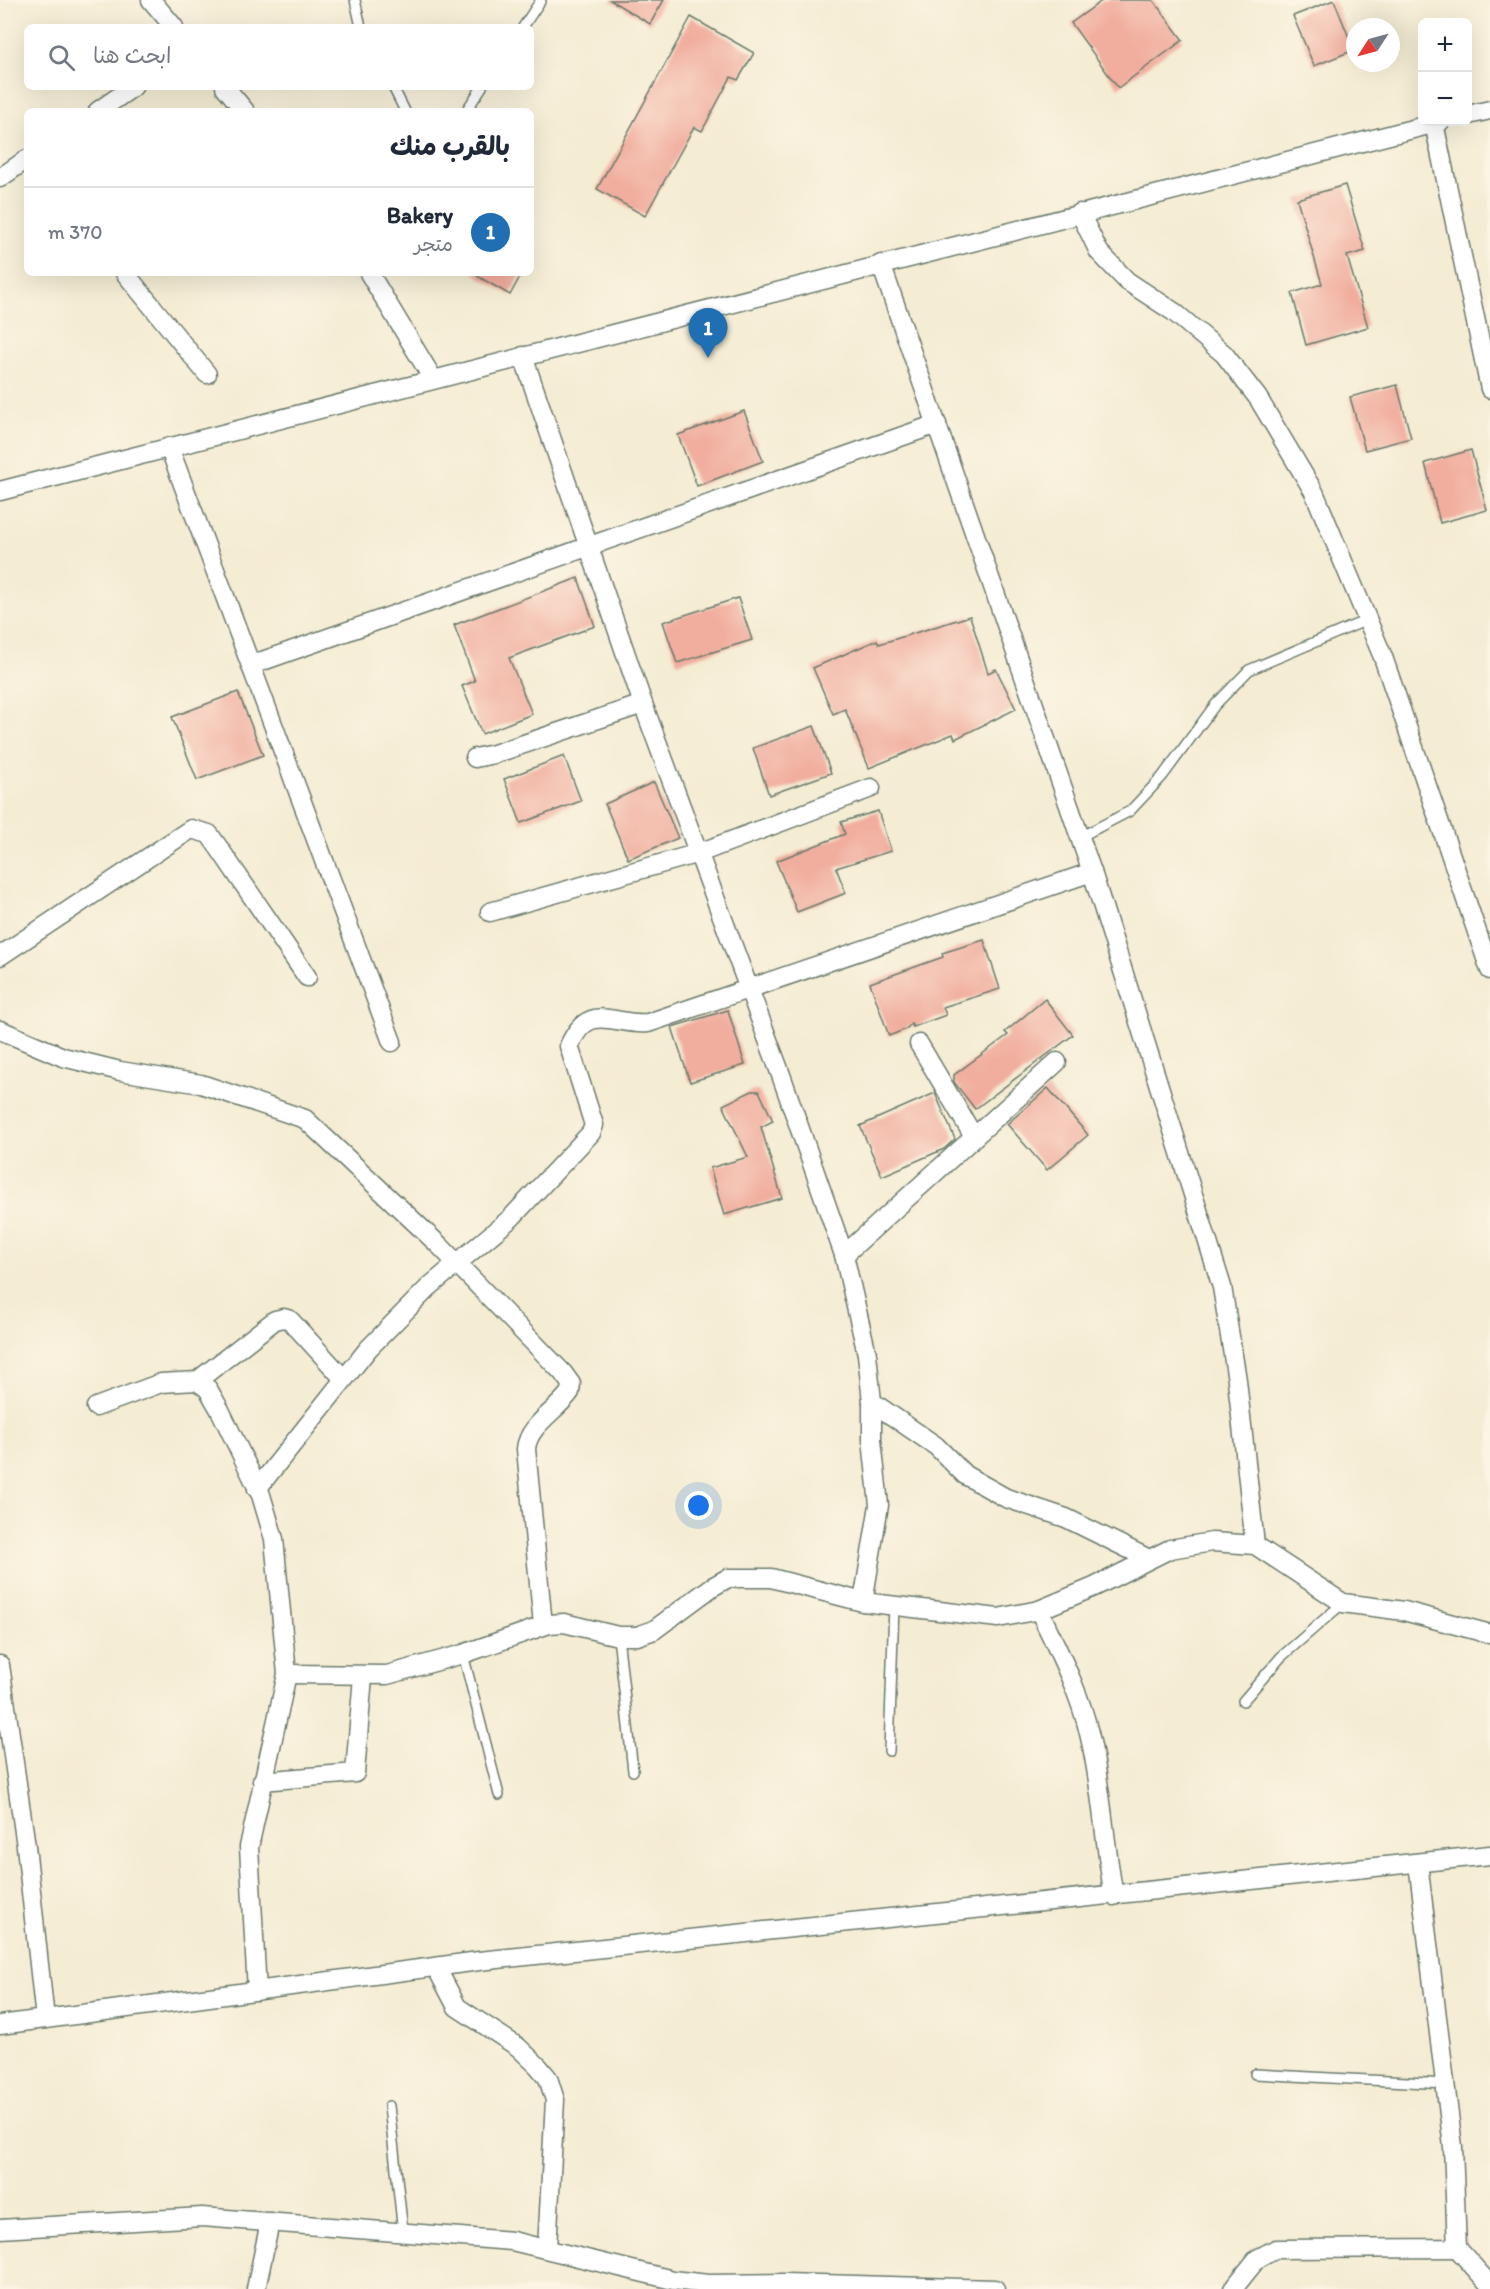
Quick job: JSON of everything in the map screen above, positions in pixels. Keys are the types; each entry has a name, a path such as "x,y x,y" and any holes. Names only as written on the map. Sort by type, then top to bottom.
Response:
{"street":[{"path":"152,0 172,24"},
{"path":"102,108 129,90"},
{"path":"228,90 242,108"},
{"path":"1472,114 1490,110"},
{"path":"0,491 1421,126"},
{"path":"1438,126 1490,389"},
{"path":"0,178 24,161"},
{"path":"1080,213 1099,252 1127,281 1174,312 1224,354 1258,398 1314,492 1383,657 1490,970"},
{"path":"881,264 1092,872 1222,1287 1238,1380 1255,1545"},
{"path":"127,276 207,374"},
{"path":"371,276 434,378"},
{"path":"523,356 643,704 750,991 844,1255 867,1354 872,1402 872,1440 879,1505 863,1602"},
{"path":"251,665 937,424"},
{"path":"169,447 392,1042"},
{"path":"475,758 494,754 643,704"},
{"path":"490,912 699,853 871,788"},
{"path":"0,956 191,829 209,834 307,977"},
{"path":"257,1489 368,1349 458,1263 511,1218 591,1133 594,1125 569,1046 575,1032 588,1020 607,1017 634,1024 648,1023 750,991 1092,872"},
{"path":"0,1030 63,1057 120,1071 201,1084 305,1119 328,1138 458,1263 571,1384 570,1392 565,1399 527,1440 543,1625"},
{"path":"919,1044 974,1137"},
{"path":"844,1255 1057,1062"},
{"path":"96,1407 161,1383 197,1381 275,1320 284,1318 290,1320 343,1378"},
{"path":"197,1381 208,1389 220,1410 257,1489 274,1539 287,1674 249,1847 257,1990"},
{"path":"872,1402 936,1446 965,1475 1006,1498 1066,1518 1149,1560"},
{"path":"287,1674 387,1675 463,1654 543,1625 564,1623 618,1636 637,1636 654,1630 712,1587 728,1578 771,1578 863,1602 998,1618 1039,1610 1094,1587 1170,1549 1212,1542 1255,1545 1343,1603 1404,1611 1490,1634"},
{"path":"1039,1610 1069,1675 1089,1732 1114,1896"},
{"path":"0,1665 26,1846 45,2019"},
{"path":"262,1781 355,1773 363,1676"},
{"path":"0,2025 436,1967 1490,1855"},
{"path":"1418,1863 1453,2147 1457,2248 1490,2285"},
{"path":"436,1967 456,2007 518,2047 548,2078 555,2100 548,2249"},
{"path":"0,2229 202,2217 512,2241 672,2284 785,2283 995,2289"},
{"path":"256,2289 270,2222"},
{"path":"1233,2289 1257,2259 1276,2249 1457,2248"}],"lane":[{"path":"356,0 360,24"},
{"path":"525,24 542,0"},
{"path":"394,90 404,108"},
{"path":"468,108 480,90"},
{"path":"1080,837 1130,811 1162,777 1215,705 1249,670 1367,620"},
{"path":"1242,1701 1281,1657 1343,1603"},
{"path":"889,1751 894,1605"},
{"path":"618,1636 633,1771"},
{"path":"463,1654 499,1795"},
{"path":"1255,2074 1446,2084"},
{"path":"389,2106 403,2232"}],"building":[{"path":"610,0 664,0 650,24"},
{"path":"1103,0 1153,0 1183,40 1118,88 1071,23"},
{"path":"1334,0 1346,30 1346,53 1314,66 1293,16"},
{"path":"691,17 754,53 738,80 731,77 702,131 694,127 645,216 597,189"},
{"path":"1345,185 1365,251 1347,256 1368,327 1306,345 1292,293 1322,284 1297,199"},
{"path":"477,276 520,276 510,295"},
{"path":"1397,385 1411,438 1365,450 1350,397"},
{"path":"744,411 763,461 697,486 678,435"},
{"path":"1471,450 1487,510 1440,523 1425,463"},
{"path":"578,578 595,626 509,658 532,714 482,734 462,686 475,681 454,625"},
{"path":"738,598 752,640 677,663 663,622"},
{"path":"970,616 988,673 996,669 1016,709 955,739 953,734 869,768 845,709 833,714 813,668 877,640 879,644"},
{"path":"238,692 263,755 197,780 172,717"},
{"path":"814,726 831,773 769,795 753,748"},
{"path":"564,756 581,801 521,823 504,779"},
{"path":"654,782 678,838 628,859 605,804"},
{"path":"878,811 891,851 836,868 846,893 797,912 776,861 845,834 841,822"},
{"path":"984,940 1000,989 943,1007 946,1015 913,1027 911,1024 906,1029 889,1036 870,983 943,957 942,953"},
{"path":"1045,999 1073,1035 975,1109 954,1082 954,1075 1008,1035 1005,1032"},
{"path":"728,1010 745,1065 690,1082 672,1027"},
{"path":"1048,1088 1088,1135 1047,1170 1007,1124"},
{"path":"752,1091 759,1091 773,1121 761,1127 782,1198 724,1215 710,1168 748,1157 723,1105"},
{"path":"935,1093 955,1139 944,1149 882,1176 860,1126"}],"place":[{"name":"Bakery","path":"708,358"}]}
